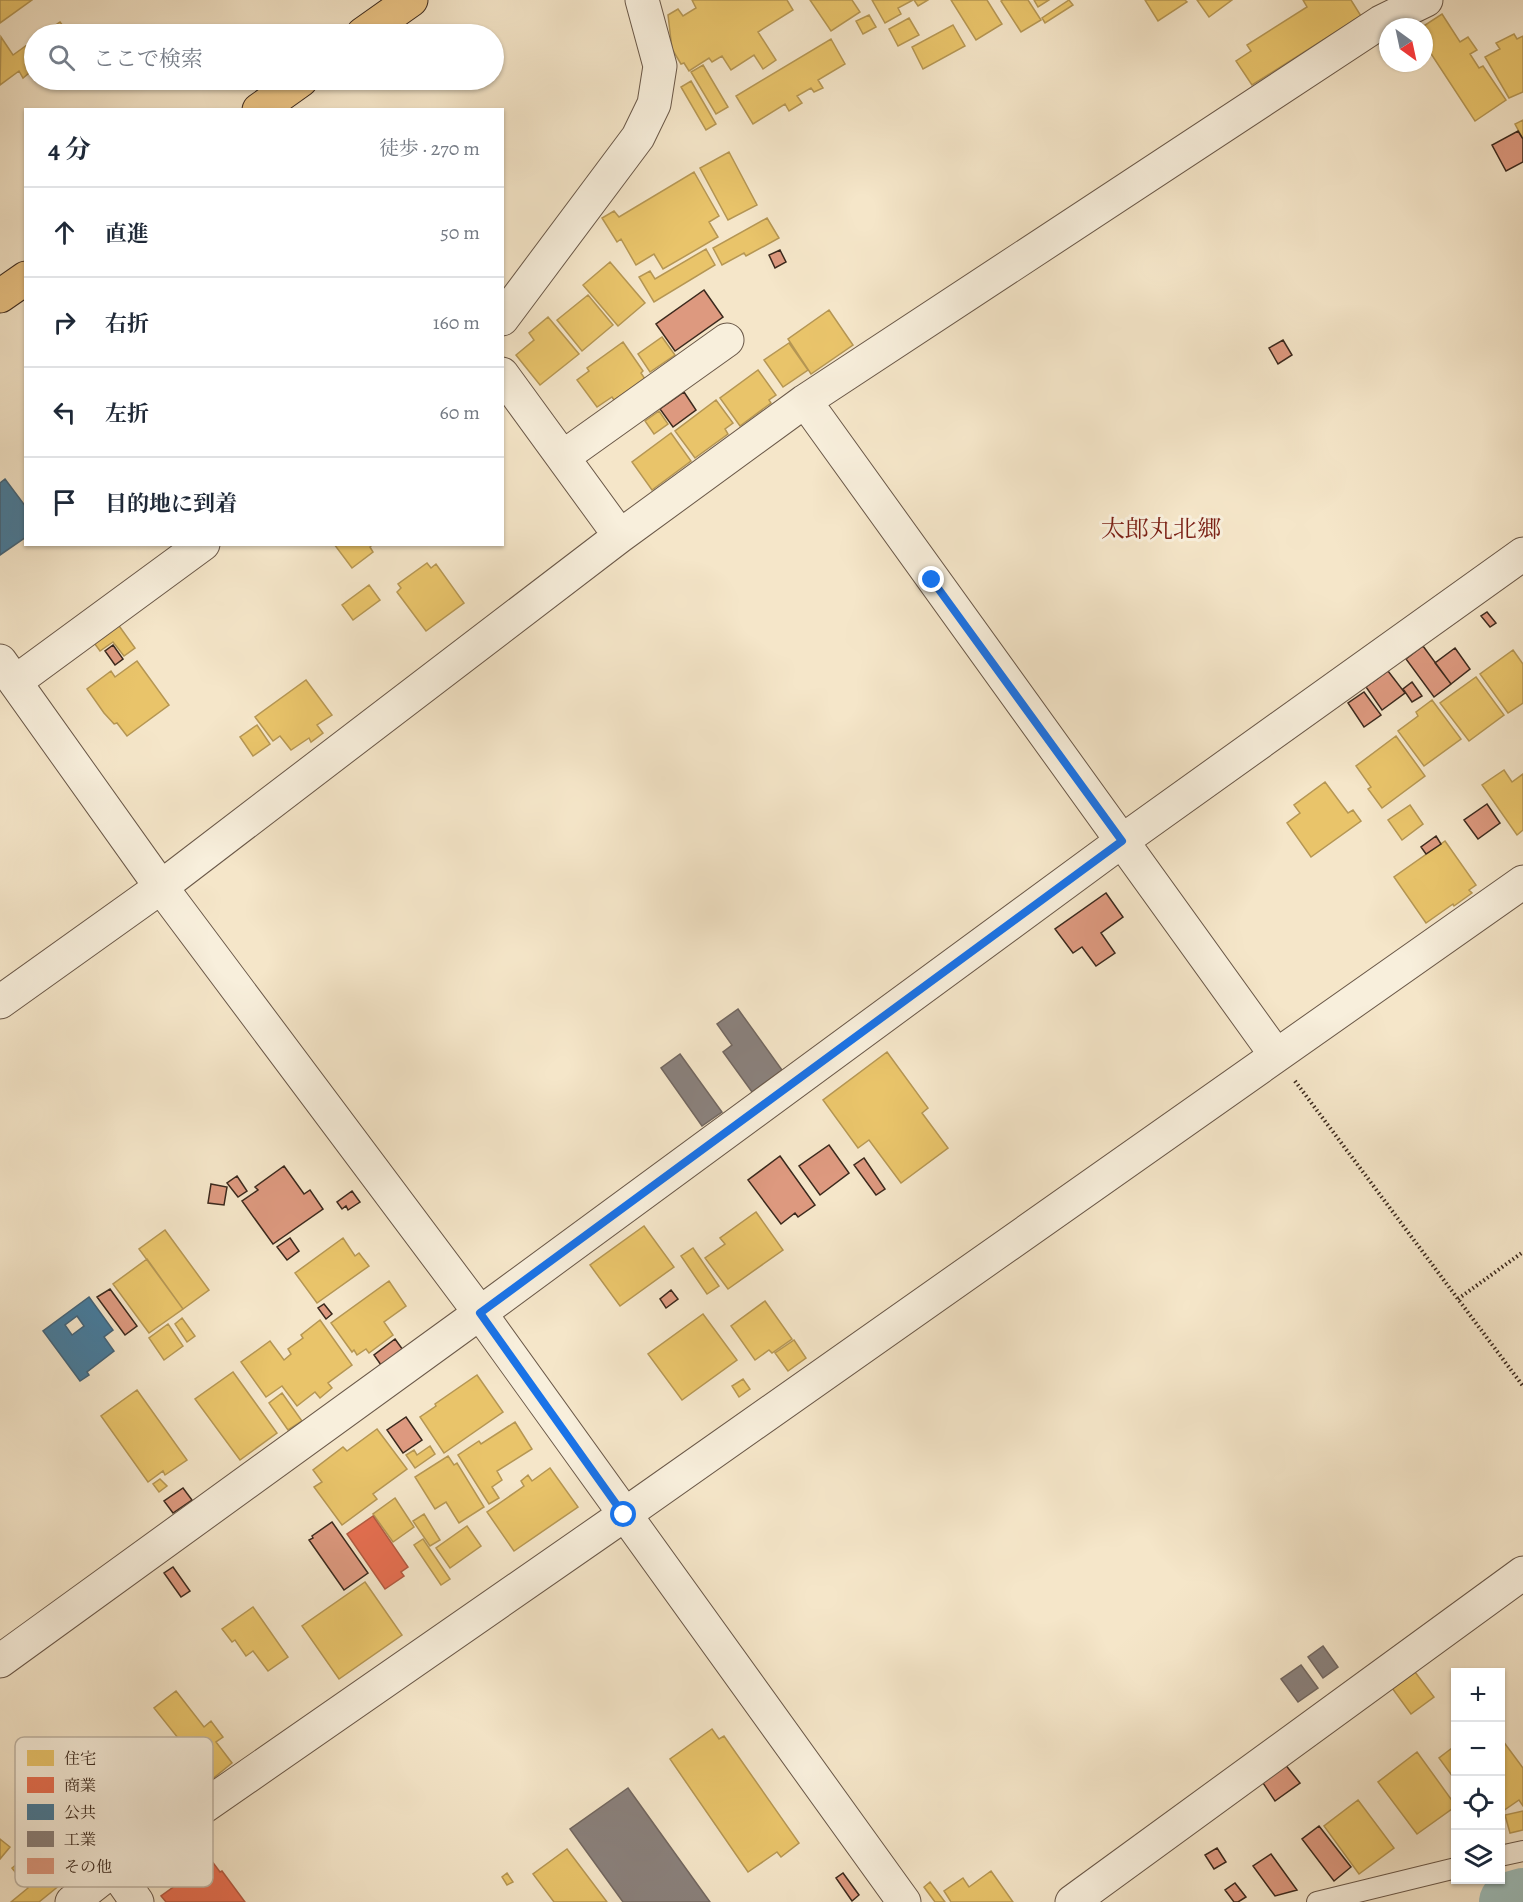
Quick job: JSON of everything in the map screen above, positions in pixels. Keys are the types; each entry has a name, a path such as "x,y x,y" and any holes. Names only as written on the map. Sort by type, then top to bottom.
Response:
{"main road":[{"path":"377,24 411,0"},
{"path":"262,108 286,90"},
{"path":"0,296 24,279"}],"street":[{"path":"504,316 638,137 654,104 660,66 642,0"},
{"path":"0,1002 161,887 620,536 805,401 1381,22 1426,0"},
{"path":"563,457 727,340"},
{"path":"504,377 620,536"},
{"path":"805,401 1276,1055"},
{"path":"200,546 7,672 161,887 480,1313 904,1902"},
{"path":"0,1661 480,1313 1122,841 1523,554"},
{"path":"213,1800 624,1515 1523,882"},
{"path":"1072,1902 1523,1573"},
{"path":"72,1902 91,1887"},
{"path":"127,1887 137,1902"}],"lane":[{"path":"1505,1855 1523,1851"},
{"path":"1317,1902 1451,1869"}],"path":[{"path":"1276,1055 1523,1386"},
{"path":"1458,1299 1523,1252"}],"building: 住宅":[{"path":"0,0 32,0 0,23"},
{"path":"692,0 787,0 793,10 758,32 776,60 763,69 754,55 731,70 722,56 712,62 709,58 689,71 684,63 681,64 672,49 668,15 678,9 683,16 696,8"},
{"path":"810,0 852,0 860,12 831,31"},
{"path":"872,0 913,0 898,8 901,14 885,23"},
{"path":"914,0 928,0 918,6"},
{"path":"951,0 987,0 1002,24 976,40"},
{"path":"1028,0 1041,20 1021,32 1001,1"},
{"path":"1034,0 1049,0 1038,7"},
{"path":"1069,0 1073,5 1045,23 1042,18"},
{"path":"1145,0 1185,0 1187,2 1158,21"},
{"path":"1197,0 1232,0 1209,17"},
{"path":"1303,0 1351,0 1361,16 1252,85 1236,61 1251,51 1247,45 1307,7"},
{"path":"1442,14 1460,42 1468,37 1477,50 1470,54 1479,68 1483,66 1506,100 1475,121 1433,57 1433,20"},
{"path":"869,15 876,27 863,34 856,21"},
{"path":"909,18 919,35 898,46 889,29"},
{"path":"953,25 965,46 923,69 912,47"},
{"path":"1514,34 1517,39 1523,36 1523,92 1509,98 1485,57 1500,49 1496,43"},
{"path":"1,37 13,55 24,47 24,77 19,71 0,85"},
{"path":"831,39 845,64 818,80 823,88 814,92 811,88 797,96 802,103 789,111 785,104 753,124 736,96"},
{"path":"703,65 728,107 716,114 691,72"},
{"path":"691,81 716,124 706,130 681,87"},
{"path":"1523,120 1523,139 1515,124"},
{"path":"729,152 757,205 728,220 700,168"},
{"path":"694,172 719,216 709,222 718,237 663,269 654,254 636,265 621,239 617,242 602,218 614,211 619,217"},
{"path":"767,218 779,238 746,256 744,253 722,265 713,248"},
{"path":"706,249 715,265 654,302 639,277 650,271 655,279"},
{"path":"610,262 645,303 618,326 583,285"},
{"path":"588,295 613,325 582,351 557,320"},
{"path":"829,310 853,345 811,374 788,339"},
{"path":"548,317 579,354 540,385 516,355 534,340 529,333"},
{"path":"662,337 675,355 650,372 638,354"},
{"path":"623,342 643,371 641,373 645,379 614,400 612,397 597,407 577,380 589,371 587,368"},
{"path":"789,343 808,370 783,387 764,360"},
{"path":"758,370 776,395 769,400 771,403 740,426 720,398"},
{"path":"716,400 733,423 725,429 728,434 695,458 675,431"},
{"path":"659,411 668,424 654,434 645,421"},
{"path":"671,433 691,461 652,490 632,462"},
{"path":"336,546 371,546 373,552 352,568"},
{"path":"427,563 431,568 436,564 464,603 426,631 397,592 401,588 398,584"},
{"path":"369,585 380,600 353,620 342,605"},
{"path":"117,623 135,648 124,656 113,642 100,651 92,640"},
{"path":"1513,650 1523,664 1523,703 1508,713 1480,674"},
{"path":"137,661 169,705 127,736 117,723 114,724 104,713 87,689 111,671 115,677"},
{"path":"1476,677 1504,715 1469,741 1440,703"},
{"path":"306,680 332,715 317,725 323,733 311,742 309,738 291,750 280,736 273,741 255,717"},
{"path":"1432,700 1461,739 1424,766 1398,731 1418,716 1416,712"},
{"path":"257,725 270,744 253,756 240,737"},
{"path":"1396,736 1425,776 1382,808 1368,789 1371,787 1356,766"},
{"path":"1504,770 1512,782 1523,774 1523,830 1517,835 1482,785"},
{"path":"1325,782 1348,813 1353,810 1361,821 1311,857 1287,823 1300,813 1294,805"},
{"path":"1410,805 1423,824 1402,840 1388,820"},
{"path":"1445,841 1476,885 1469,890 1472,893 1426,923 1394,877"},
{"path":"887,1052 928,1108 922,1113 948,1148 901,1183 869,1140 858,1148 823,1100"},
{"path":"756,1212 783,1250 728,1289 705,1258 725,1244 720,1238"},
{"path":"644,1226 674,1267 620,1306 590,1265"},
{"path":"165,1230 209,1290 183,1309 139,1249"},
{"path":"343,1238 355,1256 359,1253 369,1266 317,1303 295,1273"},
{"path":"693,1248 719,1286 707,1294 681,1256"},
{"path":"147,1259 183,1309 149,1333 113,1284"},
{"path":"389,1281 406,1306 384,1322 393,1335 369,1353 366,1349 357,1355 354,1350 352,1352 331,1323"},
{"path":"765,1301 792,1339 772,1353 769,1350 755,1360 731,1326"},
{"path":"703,1314 737,1360 682,1400 648,1354"},
{"path":"182,1318 195,1336 187,1342 175,1324"},
{"path":"320,1320 352,1365 328,1383 332,1388 320,1398 315,1392 297,1406 282,1386 266,1397 241,1362 270,1341 284,1360 291,1354 288,1349 303,1338 301,1335"},
{"path":"168,1324 183,1346 164,1360 149,1338"},
{"path":"794,1340 806,1358 788,1371 775,1353"},
{"path":"233,1372 277,1433 240,1460 195,1399"},
{"path":"477,1375 503,1412 444,1453 420,1417"},
{"path":"743,1379 750,1389 739,1397 732,1386"},
{"path":"137,1390 187,1460 165,1475 163,1471 148,1482 101,1416"},
{"path":"282,1393 302,1421 288,1430 269,1403"},
{"path":"515,1422 532,1449 497,1471 502,1480 492,1487 499,1498 489,1504 458,1455 479,1441 481,1444"},
{"path":"377,1429 407,1469 373,1494 377,1499 342,1525 314,1487 322,1482 313,1470 343,1447 347,1451"},
{"path":"430,1446 435,1454 415,1468 406,1455 414,1450 417,1455"},
{"path":"448,1456 454,1465 457,1463 484,1507 459,1523 446,1502 435,1509 415,1477"},
{"path":"550,1468 578,1507 514,1551 487,1512 524,1486 521,1481 528,1475 532,1481"},
{"path":"160,1479 167,1486 159,1492 153,1484"},
{"path":"395,1498 414,1527 393,1542 373,1514"},
{"path":"424,1514 440,1540 430,1546 413,1521"},
{"path":"467,1526 481,1546 450,1568 436,1548"},
{"path":"423,1539 450,1579 441,1585 414,1545"},
{"path":"365,1582 402,1635 339,1679 302,1626"},
{"path":"253,1607 288,1657 268,1671 253,1651 246,1656 235,1640 232,1642 222,1629"},
{"path":"1415,1672 1434,1697 1411,1714 1392,1688"},
{"path":"176,1691 204,1727 211,1721 223,1737 216,1742 232,1763 213,1779 213,1737 177,1737 154,1708"},
{"path":"712,1729 719,1739 724,1736 799,1843 781,1857 777,1852 748,1872 670,1759"},
{"path":"1505,1744 1523,1768 1523,1806 1519,1800 1505,1810"},
{"path":"1451,1749 1451,1774 1439,1758"},
{"path":"1417,1752 1451,1799 1451,1810 1417,1834 1378,1782"},
{"path":"1358,1800 1394,1848 1359,1874 1324,1826"},
{"path":"1523,1811 1523,1830 1510,1833 1505,1815"},
{"path":"0,1839 10,1847 0,1859"},
{"path":"567,1849 607,1902 554,1902 533,1874"},
{"path":"991,1871 1013,1902 951,1902 944,1891 963,1878 969,1887"},
{"path":"507,1873 513,1882 507,1885 502,1877"},
{"path":"930,1882 945,1902 935,1902 924,1887"},
{"path":"58,1887 39,1902 11,1902 28,1888"}],"building: 商業":[{"path":"373,1516 408,1567 401,1572 404,1576 385,1589 347,1534"},
{"path":"213,1863 245,1902 166,1902 161,1896 174,1887 213,1887"}],"building: 公共":[{"path":"5,479 24,504 24,538 0,555 0,483"},
{"path":"89,1297 113,1330 104,1337 114,1351 87,1372 89,1375 80,1381 43,1331","holes":["77,1316 84,1326 72,1335 65,1325"]}],"building: 工業":[{"path":"738,1009 782,1070 752,1092 723,1052 732,1045 717,1024"},
{"path":"680,1054 722,1112 702,1126 661,1068"},
{"path":"1323,1646 1338,1667 1323,1678 1308,1657"},
{"path":"1301,1665 1318,1688 1298,1702 1281,1679"},
{"path":"628,1788 710,1902 623,1902 570,1829"}],"building: その他":[{"path":"1518,131 1523,139 1523,162 1506,171 1492,145"},
{"path":"780,250 786,262 775,268 769,255"},
{"path":"704,290 723,317 675,351 656,324"},
{"path":"1283,340 1292,355 1278,364 1269,348"},
{"path":"684,392 696,410 673,427 660,409"},
{"path":"1487,612 1496,623 1490,627 1481,616"},
{"path":"113,645 123,659 115,665 105,651"},
{"path":"1423,646 1451,684 1434,697 1406,659"},
{"path":"1455,648 1470,669 1451,684 1435,663"},
{"path":"1388,671 1405,693 1382,710 1366,687"},
{"path":"1412,682 1422,696 1412,702 1403,689"},
{"path":"1364,692 1381,715 1364,727 1348,703"},
{"path":"1487,804 1500,823 1478,839 1464,820"},
{"path":"1436,836 1441,844 1426,854 1421,847"},
{"path":"1106,893 1123,917 1101,933 1115,953 1096,966 1082,947 1073,953 1055,929"},
{"path":"829,1145 849,1173 820,1195 799,1166"},
{"path":"780,1156 815,1205 798,1217 795,1213 781,1224 748,1180"},
{"path":"864,1158 885,1189 876,1195 854,1165"},
{"path":"284,1166 304,1194 310,1190 323,1209 273,1244 242,1201 258,1190 255,1187"},
{"path":"237,1176 247,1191 238,1197 227,1183"},
{"path":"211,1184 227,1187 224,1205 208,1203"},
{"path":"352,1191 360,1202 348,1210 346,1206 342,1209 337,1202"},
{"path":"290,1238 299,1251 287,1260 277,1247"},
{"path":"110,1289 137,1326 125,1335 97,1297"},
{"path":"671,1290 678,1299 666,1308 660,1299"},
{"path":"324,1304 332,1314 326,1319 318,1308"},
{"path":"395,1339 403,1350 381,1365 374,1355"},
{"path":"406,1417 422,1440 403,1453 387,1430"},
{"path":"183,1488 192,1500 173,1513 164,1501"},
{"path":"332,1522 368,1573 344,1590 309,1540"},
{"path":"173,1567 190,1591 181,1597 164,1573"},
{"path":"1284,1763 1300,1783 1275,1801 1261,1780"},
{"path":"1319,1826 1351,1867 1334,1881 1302,1839"},
{"path":"1217,1848 1226,1862 1214,1869 1205,1855"},
{"path":"1271,1854 1297,1890 1275,1896 1253,1866"},
{"path":"843,1873 859,1895 852,1901 836,1878"},
{"path":"1235,1883 1246,1897 1238,1902 1234,1902 1225,1890"}],"waterway":[{"path":"1509,1902 1523,1898"}],"district":[{"name":"太郎丸北郷","path":"1161,529"}],"route":[{"path":"624,1515 480,1313 1122,841 932,580"}]}
